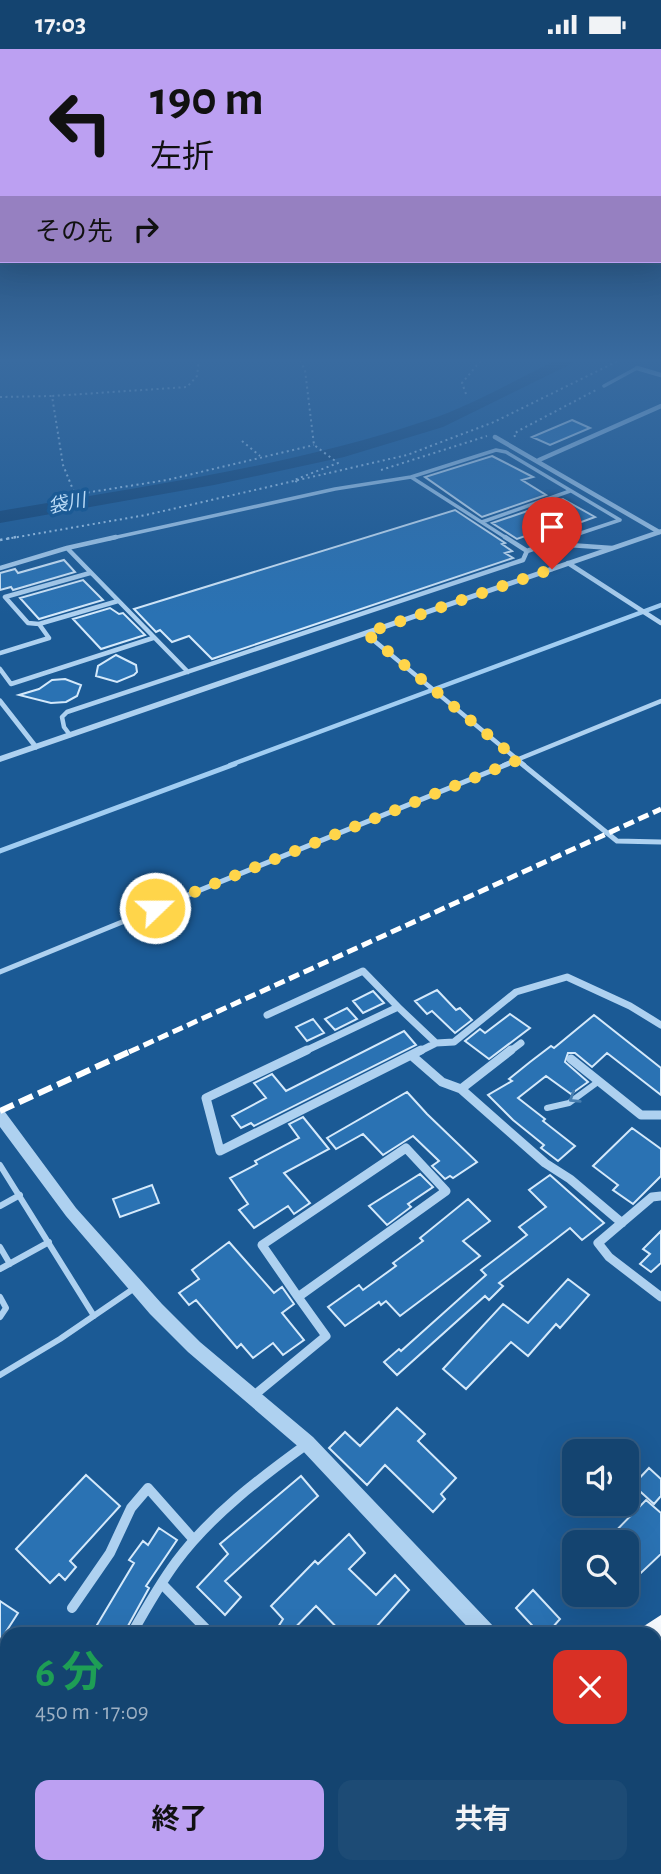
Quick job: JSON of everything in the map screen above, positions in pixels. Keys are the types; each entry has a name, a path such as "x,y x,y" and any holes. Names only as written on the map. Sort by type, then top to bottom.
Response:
{"street":[{"path":"509,444 660,532"},
{"path":"539,460 575,444"},
{"path":"0,759 660,532"},
{"path":"0,701 36,747"},
{"path":"267,1015 363,971 436,1043"},
{"path":"398,1007 206,1098 220,1151 436,1043 454,1042 516,992 567,977 630,1006 661,1025"},
{"path":"461,1089 521,1043"},
{"path":"411,1055 442,1082 461,1089 545,1163 570,1179 622,1223"},
{"path":"572,1059 641,1115 661,1115"},
{"path":"0,1115 71,1212 136,1287 194,1347 307,1443 480,1627"},
{"path":"252,1397 326,1336 298,1297 262,1245 406,1149 446,1191 298,1297"},
{"path":"661,1196 652,1197 598,1244 609,1257 661,1297"},
{"path":"136,1627 162,1584 194,1541 270,1470 307,1443"},
{"path":"72,1608 110,1553 131,1507 148,1488 194,1541"},
{"path":"162,1584 204,1627"}],"lane":[{"path":"0,568 67,548 335,489 411,477 496,450 506,452 620,520 527,551 523,560 67,712 62,717 64,727 71,735"},
{"path":"411,477 527,551"},
{"path":"482,522 570,491"},
{"path":"557,541 565,546 596,545 612,548"},
{"path":"552,569 555,555 565,546"},
{"path":"67,548 188,672"},
{"path":"568,563 661,623"},
{"path":"90,573 3,597 28,623 39,624 118,601"},
{"path":"0,653 49,638 39,624"},
{"path":"366,633 612,839 661,842"},
{"path":"0,669 11,684 153,638"},
{"path":"0,972 661,701"},
{"path":"547,1108 569,1103 599,1081"},
{"path":"0,1165 94,1316"},
{"path":"0,1206 20,1195"},
{"path":"0,1269 49,1242"},
{"path":"0,1247 10,1263"},
{"path":"0,1375 136,1287"},
{"path":"0,1297 6,1308 0,1317"}],"path":[{"path":"59,444 63,465 74,492 78,495 219,468 260,456 315,446 337,461 294,480 296,482"},
{"path":"246,444 260,456"},
{"path":"0,540 146,515 296,482 437,444"},
{"path":"380,470 459,444"},
{"path":"296,482 313,482"}],"building":[{"path":"492,456 533,477 522,480 546,495 482,517 425,477"},
{"path":"563,499 595,517 579,523 573,519 517,539 492,523"},
{"path":"455,510 505,543 502,544 512,551 505,553 513,558 212,659 189,636 172,642 160,630 156,632 134,609"},
{"path":"64,560 75,572 13,590 11,587 0,590 0,573 15,569 18,573"},
{"path":"83,580 103,600 39,619 20,598"},
{"path":"110,608 119,614 123,613 145,635 101,649 73,619"},
{"path":"116,655 136,665 137,672 117,682 96,676 98,666"},
{"path":"65,679 81,685 77,696 66,702 51,703 19,695 39,689 52,680"},
{"path":"437,990 456,1010 460,1008 472,1020 455,1033 432,1011 427,1014 415,1001"},
{"path":"373,991 384,1003 363,1013 353,1001"},
{"path":"347,1008 357,1019 335,1030 325,1019"},
{"path":"510,1014 530,1028 489,1059 465,1041 480,1029 485,1033"},
{"path":"594,1015 661,1068 661,1095 607,1053 592,1067 575,1053 568,1053 565,1062 588,1082 571,1094 546,1076 518,1098 575,1146 558,1161 541,1148 544,1145 488,1095 512,1081 509,1079 551,1046 554,1048"},
{"path":"313,1019 324,1033 307,1041 296,1027"},
{"path":"404,1031 416,1045 254,1126 251,1123 241,1128 232,1116 266,1098 254,1083 272,1074 286,1091"},
{"path":"407,1092 477,1162 453,1178 450,1176 445,1179 432,1166 439,1161 413,1136 383,1155 363,1134 336,1149 327,1138"},
{"path":"303,1117 329,1149 284,1173 310,1203 294,1214 288,1206 254,1228 239,1210 248,1204 230,1178 257,1164 255,1161 299,1138 289,1124"},
{"path":"632,1128 661,1149 661,1176 633,1204 613,1190 618,1185 593,1166"},
{"path":"420,1174 433,1187 408,1204 411,1207 387,1225 369,1206"},
{"path":"550,1175 604,1223 582,1240 570,1228 499,1283 503,1286 489,1300 485,1296 397,1375 384,1362 399,1349 401,1351 486,1275 481,1270 527,1235 519,1227 546,1207 529,1190"},
{"path":"152,1185 159,1203 120,1217 113,1199"},
{"path":"468,1199 490,1221 463,1241 480,1256 400,1316 386,1301 381,1305 379,1302 345,1326 328,1307 359,1285 363,1290 396,1266 393,1263 423,1241 420,1238"},
{"path":"661,1231 661,1263 651,1272 640,1264 650,1254 643,1249"},
{"path":"229,1242 274,1293 282,1287 294,1304 282,1313 304,1340 283,1355 273,1343 253,1358 241,1344 237,1348 196,1300 189,1305 179,1293 199,1279 192,1270"},
{"path":"568,1279 589,1295 560,1328 556,1324 528,1356 511,1342 466,1389 443,1369 503,1304 528,1323"},
{"path":"397,1408 425,1434 418,1441 456,1478 441,1494 445,1499 433,1512 385,1465 367,1485 329,1448 345,1432 360,1446"},
{"path":"649,1468 661,1479 661,1496 654,1504 639,1490 639,1479"},
{"path":"86,1475 120,1506 70,1561 76,1567 65,1580 59,1574 50,1583 16,1549"},
{"path":"301,1476 318,1496 225,1581 241,1597 225,1615 197,1587 228,1554 220,1544"},
{"path":"646,1500 661,1513 661,1554 639,1575 639,1530 617,1530 630,1516 639,1516 639,1507"},
{"path":"159,1528 177,1540 146,1586 149,1588 127,1627 96,1627 134,1563 129,1560 143,1541 148,1545"},
{"path":"349,1534 365,1553 349,1569 376,1595 395,1575 409,1590 376,1627 336,1627 316,1606 296,1627 278,1627 283,1619 271,1606 315,1561 318,1564"},
{"path":"533,1590 560,1619 553,1627 534,1627 516,1608"},
{"path":"0,1601 18,1613 9,1627 0,1627"}],"waterway":[{"name":"袋川","path":"0,517 214,479 366,444"},
{"path":"230,765 661,605"},
{"path":"0,851 235,764"}],"railway":[{"path":"129,1052 661,809"},
{"path":"0,1111 133,1050"}],"route":[{"path":"155,908 518,760 366,633 552,569"}]}
